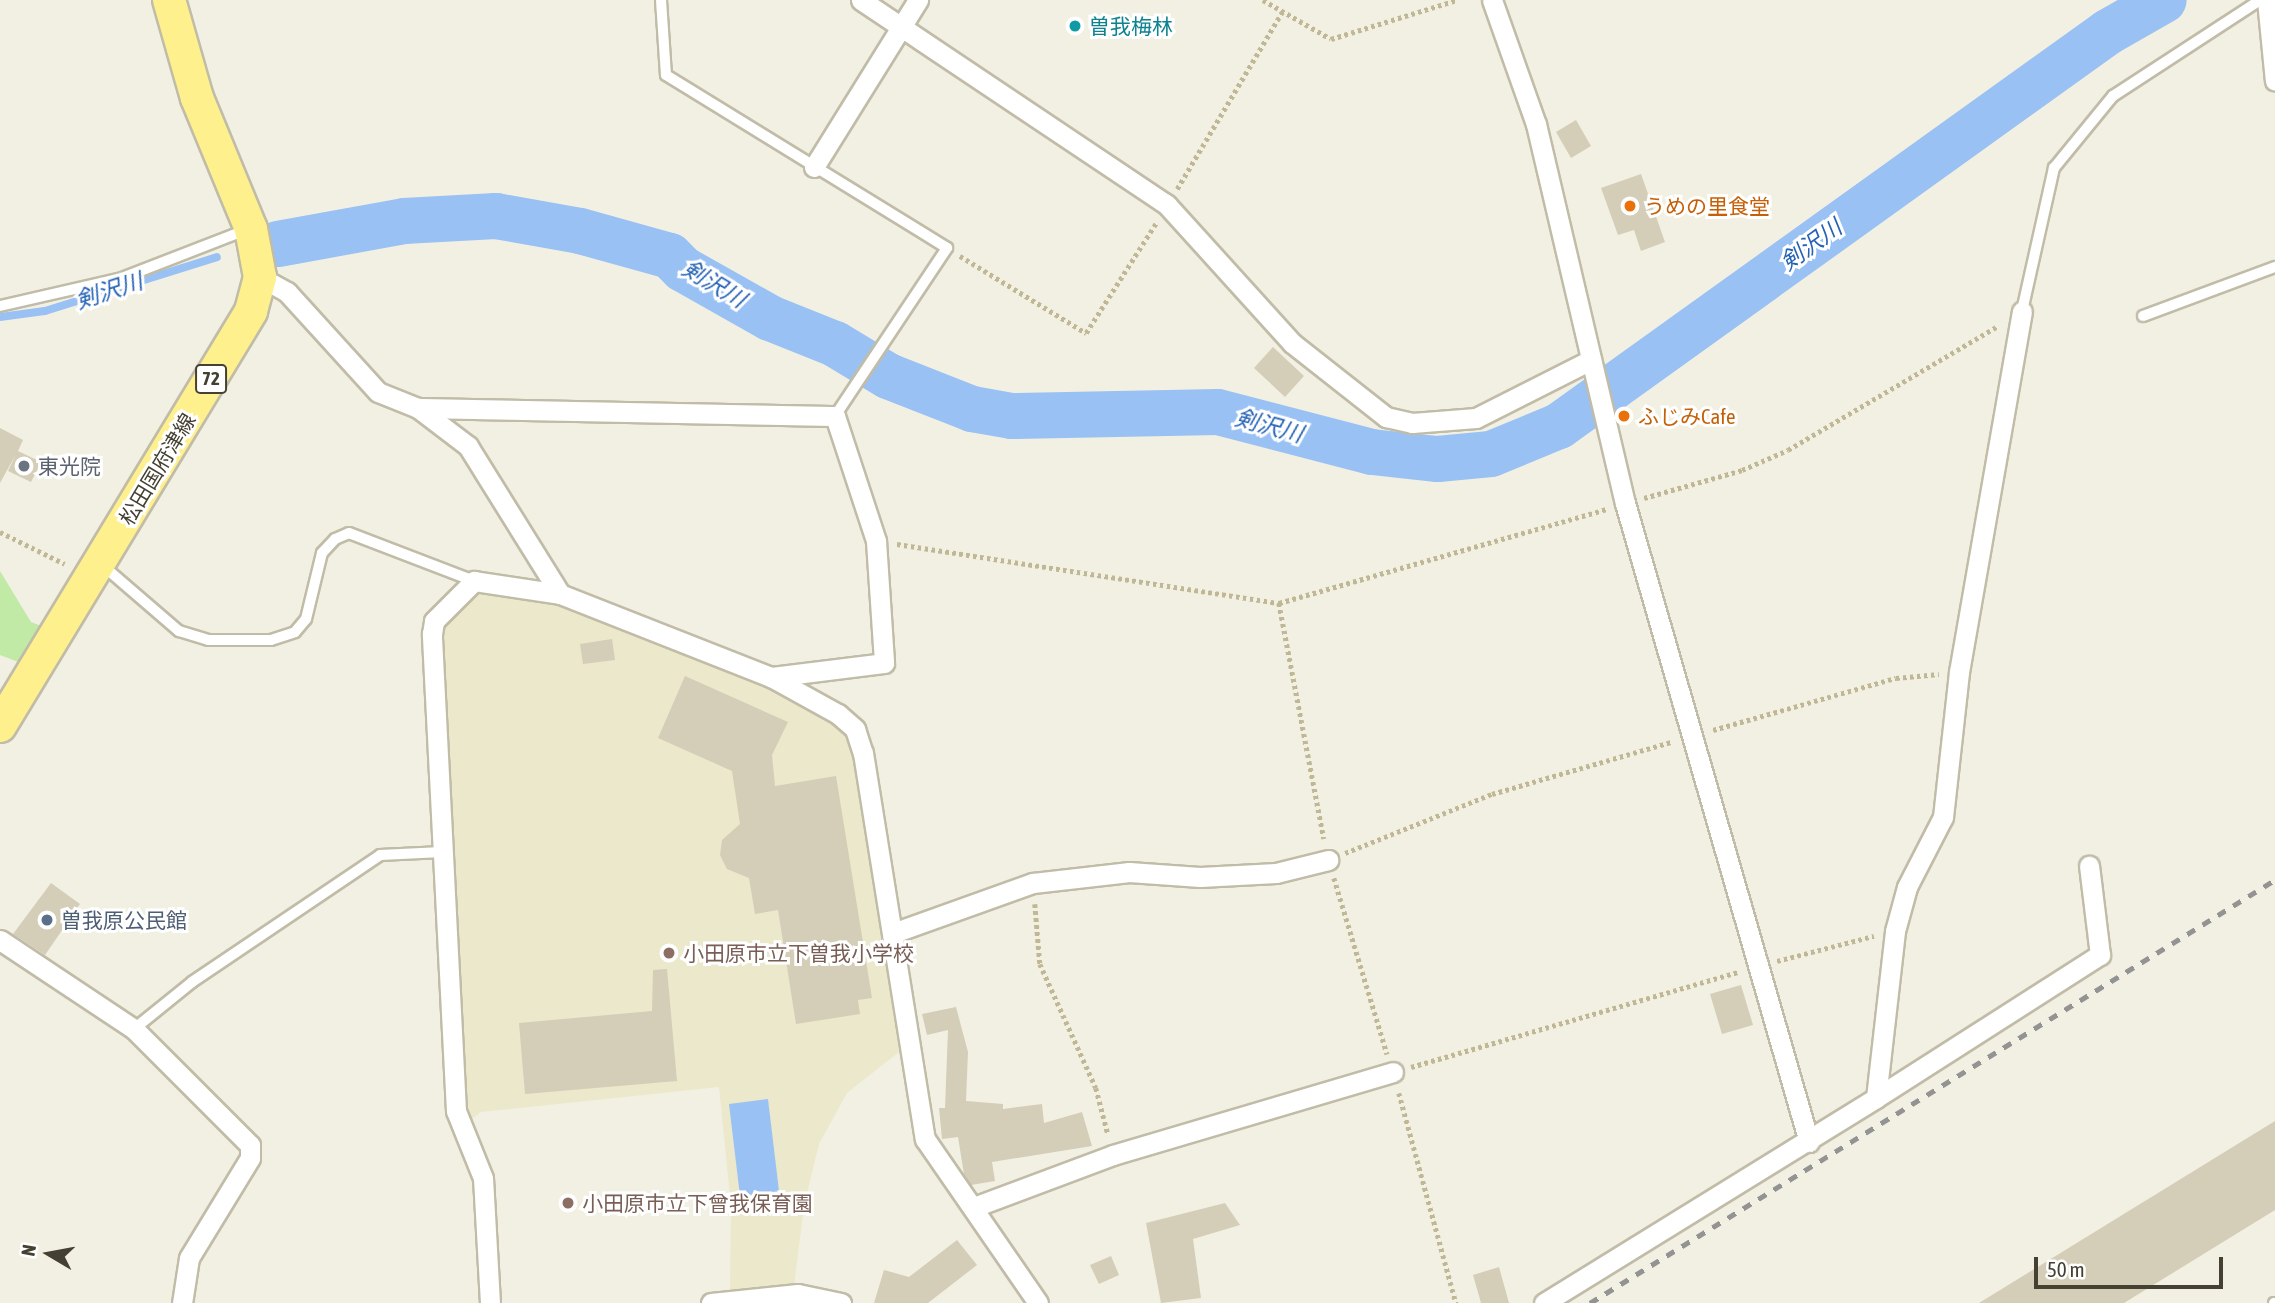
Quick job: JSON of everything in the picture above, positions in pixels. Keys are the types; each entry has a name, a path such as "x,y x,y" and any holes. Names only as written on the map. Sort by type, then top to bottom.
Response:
{"main road":[{"name":"松田国府津線","path":"0,726 97,570 251,311 260,277 251,229 197,98 169,0"}],"street":[{"path":"861,0 1167,205 1292,343 1377,412 1398,421 1476,418 1592,367"},
{"path":"814,167 918,0"},
{"path":"1492,0 1536,124 1625,503 1695,735 1809,1142"},
{"path":"2267,0 2275,81"},
{"path":"260,277 287,292 378,391 418,408 468,446 561,594"},
{"path":"1876,1098 1895,931 1907,887 1943,817 1959,672 2022,312"},
{"path":"418,408 835,416 876,541 884,663 771,677"},
{"path":"490,1303 483,1178 456,1111 432,634 440,613 474,581 561,594 771,677 838,714 855,729 892,933 925,1139 1038,1303"},
{"path":"892,933 1033,883 1129,872 1200,877 1276,873 1328,860"},
{"path":"1544,1303 1809,1142 2100,955 2089,866"},
{"path":"0,940 134,1029 250,1145 250,1158 189,1258 182,1303"},
{"path":"974,1207 1113,1155 1393,1072"},
{"path":"711,1303 786,1294 841,1303"}],"lane":[{"path":"661,0 666,75 947,248 887,344 835,416"},
{"path":"2022,312 2054,168 2113,96 2259,0"},
{"path":"0,306 122,278 251,229"},
{"path":"2143,316 2275,267"},
{"path":"97,570 179,631 208,640 271,640 295,632 306,619 322,553 335,539 349,533 474,581"},
{"path":"134,1029 192,982 380,855 442,852"}],"path":[{"path":"1263,0 1331,39 1457,0"},
{"path":"947,248 1086,333 1167,205 1282,12"},
{"path":"876,541 1279,603 1742,470 1788,450 2022,312"},
{"path":"0,532 97,570"},
{"path":"1279,603 1328,860 1393,1072 1456,1303"},
{"path":"1328,860 1492,794 1896,678 1959,672"},
{"path":"1033,883 1040,964 1096,1088 1113,1155"},
{"path":"1393,1072 1761,965 1895,931"}],"shaded area":[{"name":"小田原市立下曽我小学校","path":"482,593 555,601 758,683 836,723 852,743 899,1052 847,1093 819,1144 804,1206 794,1287 730,1291 731,1206 719,1087 481,1112 469,1121 441,643 444,624 466,599"}],"green space":[{"path":"0,571 31,622 49,629 26,665 0,655"}],"water":[{"path":"768,1099 779,1191 740,1196 729,1104"}],"building":[{"path":"1576,120 1591,146 1571,158 1556,132"},
{"name":"うめの里食堂","path":"1641,174 1665,242 1641,251 1634,230 1618,235 1601,188"},
{"path":"1273,347 1304,376 1285,397 1254,368"},
{"path":"0,428 23,440 18,451 41,462 31,482 8,471 16,454 0,483"},
{"path":"612,639 615,660 583,664 580,644"},
{"path":"685,676 788,722 772,755 775,786 836,776 872,998 858,1000 860,1014 796,1024 778,910 755,914 749,878 727,869 720,855 722,840 740,824 732,771 658,738"},
{"name":"曽我原公民館","path":"51,883 80,904 45,955 13,934"},
{"path":"667,969 677,1081 525,1094 519,1023 652,1011 653,970"},
{"path":"1741,985 1753,1025 1722,1034 1710,994"},
{"path":"956,1007 968,1052 966,1101 1003,1104 1003,1109 1042,1104 1044,1123 1082,1112 1092,1146 992,1162 995,1181 971,1185 964,1174 958,1137 942,1139 939,1108 945,1108 948,1030 927,1035 922,1014"},
{"path":"2275,1121 2275,1210 2124,1303 1979,1303"},
{"path":"1225,1203 1240,1225 1193,1239 1201,1298 1161,1303 1146,1223"},
{"path":"957,1240 977,1265 928,1303 874,1303 884,1270 909,1277"},
{"path":"1111,1256 1119,1275 1099,1284 1090,1265"},
{"path":"1499,1267 1509,1303 1481,1303 1473,1275"}],"waterway":[{"name":"剣沢川","path":"278,244 404,221 496,216 580,231 670,256 683,269 770,318 835,344 888,376 972,409 1012,416 1218,412 1372,452 1438,459 1491,454 1559,426 2108,32 2164,0"},
{"name":"剣沢川","path":"0,317 45,311 217,257"}],"railway":[{"path":"1590,1303 2275,880"}],"place":[{"name":"曽我梅林","path":"1075,26"},
{"name":"うめの里食堂","path":"1630,206"},
{"name":"ふじみCafe","path":"1624,416"},
{"name":"東光院","path":"24,466"},
{"name":"曽我原公民館","path":"47,920"},
{"name":"小田原市立下曽我小学校","path":"669,953"},
{"name":"小田原市立下曾我保育園","path":"568,1203"}]}
